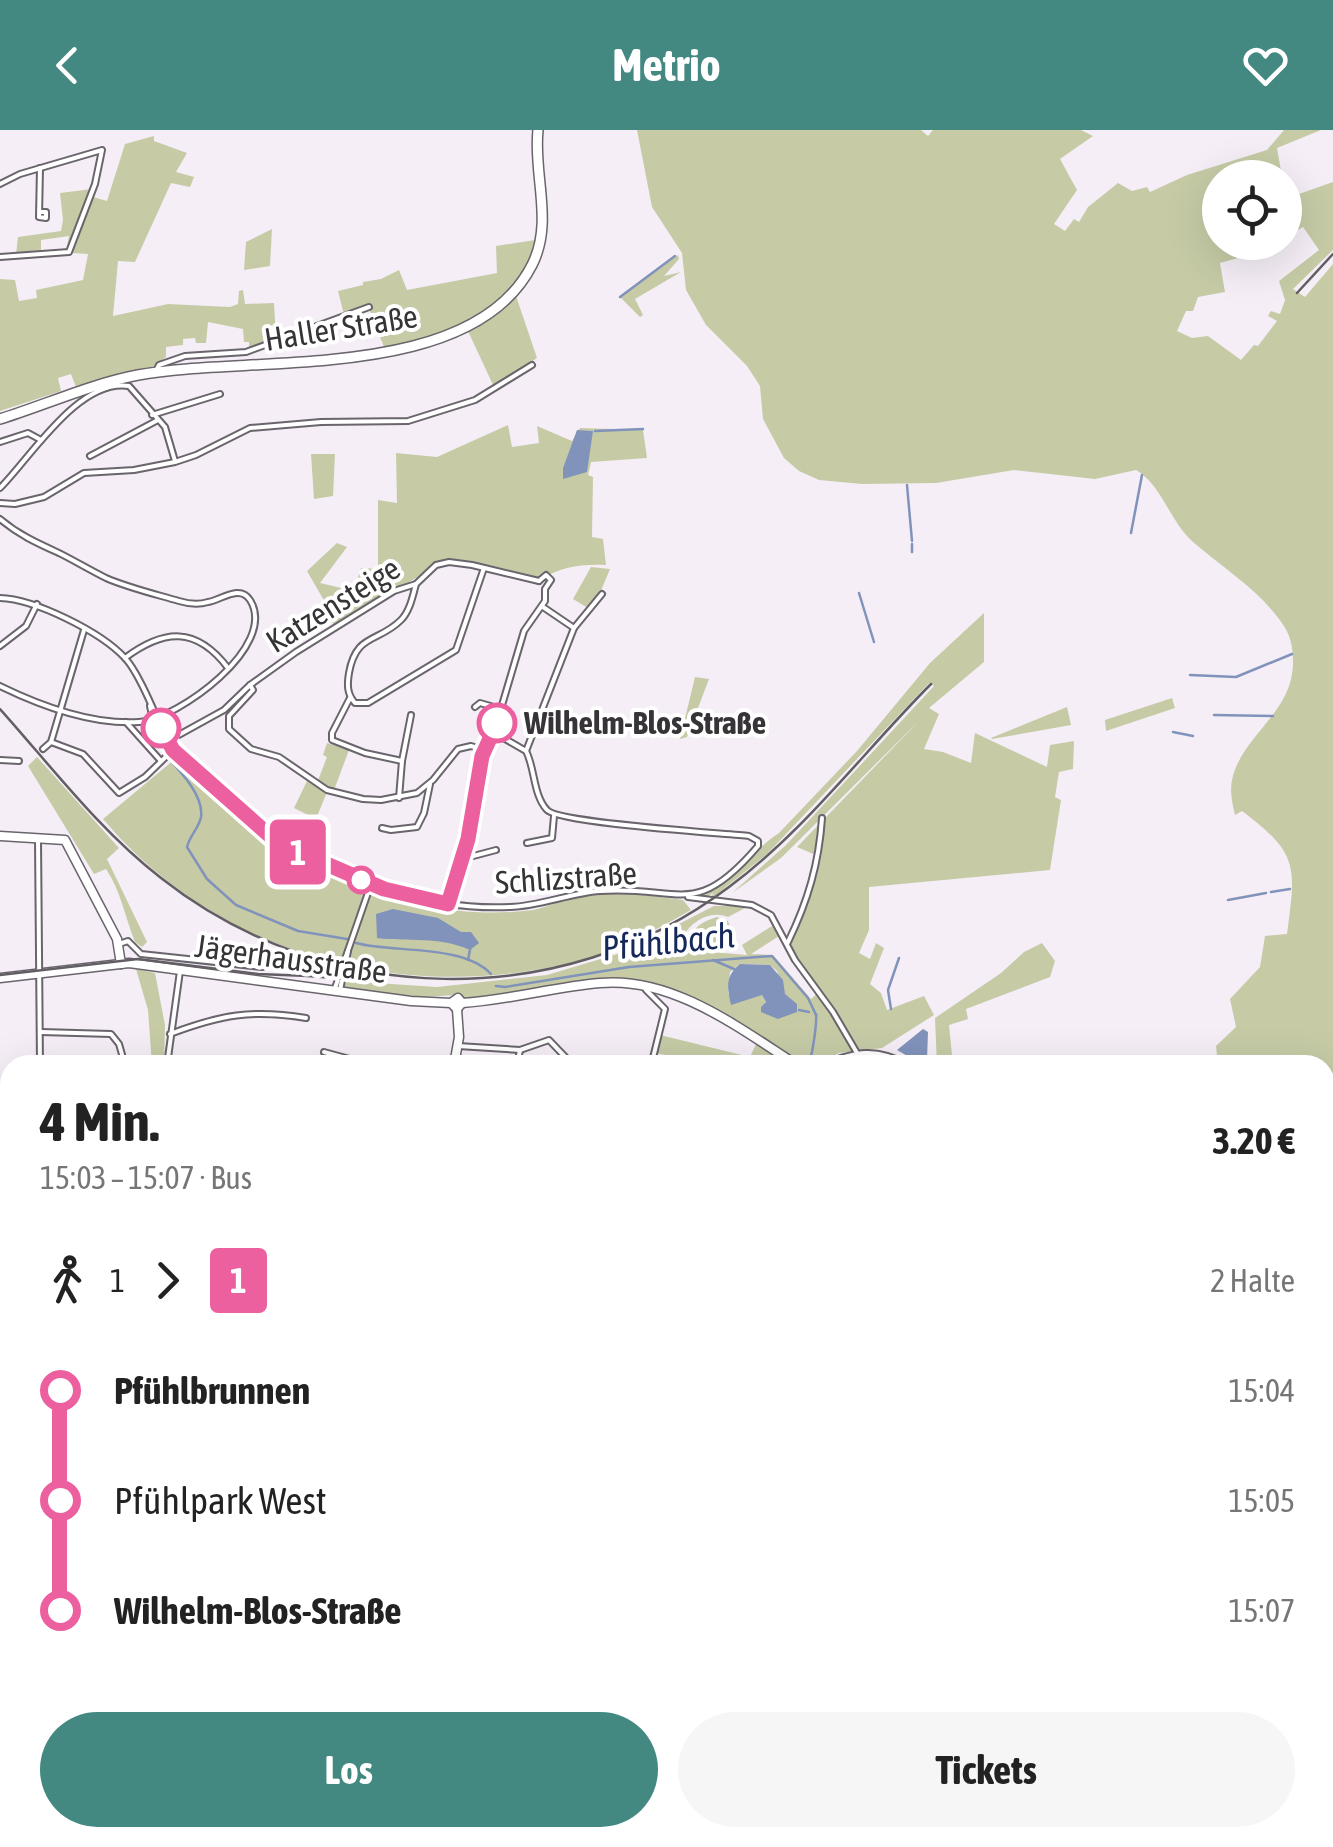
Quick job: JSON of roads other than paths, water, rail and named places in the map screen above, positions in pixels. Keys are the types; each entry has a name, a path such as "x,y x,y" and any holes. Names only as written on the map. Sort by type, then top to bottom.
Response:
{"main road":[{"name":"Haller Straße","path":"0,418 124,378 324,362 418,344 477,320 523,279 538,251 543,214 538,130"}],"street":[{"path":"0,184 102,150 96,184 69,252 0,257"},
{"path":"40,168 41,212"},
{"path":"154,373 158,365 174,359 246,352 369,307"},
{"path":"0,503 44,497 84,473 134,470 196,456 250,428 422,417 475,400 532,365"},
{"path":"0,488 74,406 126,385 169,435 175,462"},
{"path":"152,415 220,394"},
{"path":"90,456 158,420"},
{"path":"0,442 28,433 42,440"},
{"path":"0,519 30,541 118,582 195,604 244,594 253,610 252,629 242,652 228,669 201,694 154,719 126,722 60,710 0,686"},
{"name":"Katzensteige","path":"166,742 224,710 250,685 394,591 416,584 442,563 539,581"},
{"path":"350,698 358,704 368,703 456,650 484,568"},
{"path":"448,904 462,859 484,750 524,631 546,598 539,581 550,576 545,589"},
{"path":"402,761 365,754 332,740 332,732 350,698 348,678 356,651 363,642 403,618 416,584"},
{"path":"527,843 552,838 554,816 544,808 526,750 574,628 602,594"},
{"path":"0,598 37,604 125,658 154,719"},
{"path":"0,646 26,626 37,604"},
{"path":"542,606 574,628"},
{"path":"43,749 51,742 84,630"},
{"path":"125,658 147,642 184,637 208,646 228,669"},
{"path":"250,685 253,690 227,723 246,746 279,757 332,792 363,800 399,798 430,784 458,749 471,746 484,750"},
{"path":"475,708 480,703 501,708"},
{"path":"399,798 411,714"},
{"name":"Schlizstraße","path":"154,719 173,750 270,836 406,896 448,904 510,908 586,892 623,890 686,897 718,885 759,844 750,836 595,824 554,816"},
{"path":"126,722 161,761"},
{"path":"493,732 526,750"},
{"path":"51,742 83,754 119,793 140,781 173,750"},
{"path":"0,760 19,761"},
{"path":"382,828 417,827 430,784"},
{"path":"788,942 810,891 819,858 822,818"},
{"path":"0,836 55,837 66,842 125,963"},
{"path":"38,836 40,1055"},
{"path":"462,859 496,850"},
{"path":"337,990 372,884"},
{"path":"686,897 759,907 776,920 798,964 857,1054"},
{"name":"Jägerhausstraße","path":"119,944 129,942 141,954 262,967"},
{"name":"Jägerhausstraße","path":"0,978 125,963 457,1005 601,983 646,986 682,998 780,1055"},
{"path":"168,1055 180,969"},
{"path":"646,986 666,1009 654,1055"},
{"path":"456,1055 457,1005"},
{"path":"170,1034 232,1014 276,1013 306,1018"},
{"path":"41,1032 112,1034 122,1055"},
{"path":"458,1046 520,1050 552,1041 564,1055"},
{"path":"519,1055 520,1050"},
{"path":"324,1052 335,1055"},
{"path":"854,1055 888,1055"}],"water":[{"path":"577,430 593,431 587,472 563,479 563,468"},
{"path":"393,909 438,918 461,932 471,932 479,943 470,950 435,941 377,938 376,914"},
{"path":"740,964 770,965 783,980 785,994 797,1004 797,1012 778,1019 761,1012 766,1002 762,995 731,1005 728,982"},
{"path":"923,1029 928,1032 927,1055 906,1055 897,1050"}],"waterway":[{"path":"620,297 675,256"},
{"path":"595,431 643,429"},
{"path":"1131,533 1142,475"},
{"path":"907,485 912,541"},
{"path":"912,544 912,552"},
{"path":"859,593 874,642"},
{"path":"1190,675 1236,677 1292,654"},
{"path":"1214,715 1273,716"},
{"path":"1173,732 1193,736"},
{"name":"Pfühlbach","path":"169,759 199,801 201,817 187,847 207,879 236,905 298,931 347,939"},
{"path":"1271,892 1290,889"},
{"path":"1228,900 1266,893"},
{"name":"Pfühlbach","path":"356,943 464,958 491,974"},
{"path":"468,960 470,950"},
{"name":"Pfühlbach","path":"496,986 629,967 772,956 808,998 816,1015"},
{"path":"891,1009 888,990 899,958"},
{"path":"713,960 734,969"},
{"path":"799,1010 809,1012"},
{"path":"811,1055 816,1014"}],"tram line":[{"path":"0,975 138,959 308,976"}],"railway":[{"path":"1297,293 1333,254"},
{"path":"0,709 117,840 161,878 226,921 296,952 369,971 444,979 519,974 593,957 663,928 729,887 784,841 931,684"},
{"path":"308,976 348,979"}],"place":[{"name":"Wilhelm-Blos-Straße","path":"497,723"}]}
